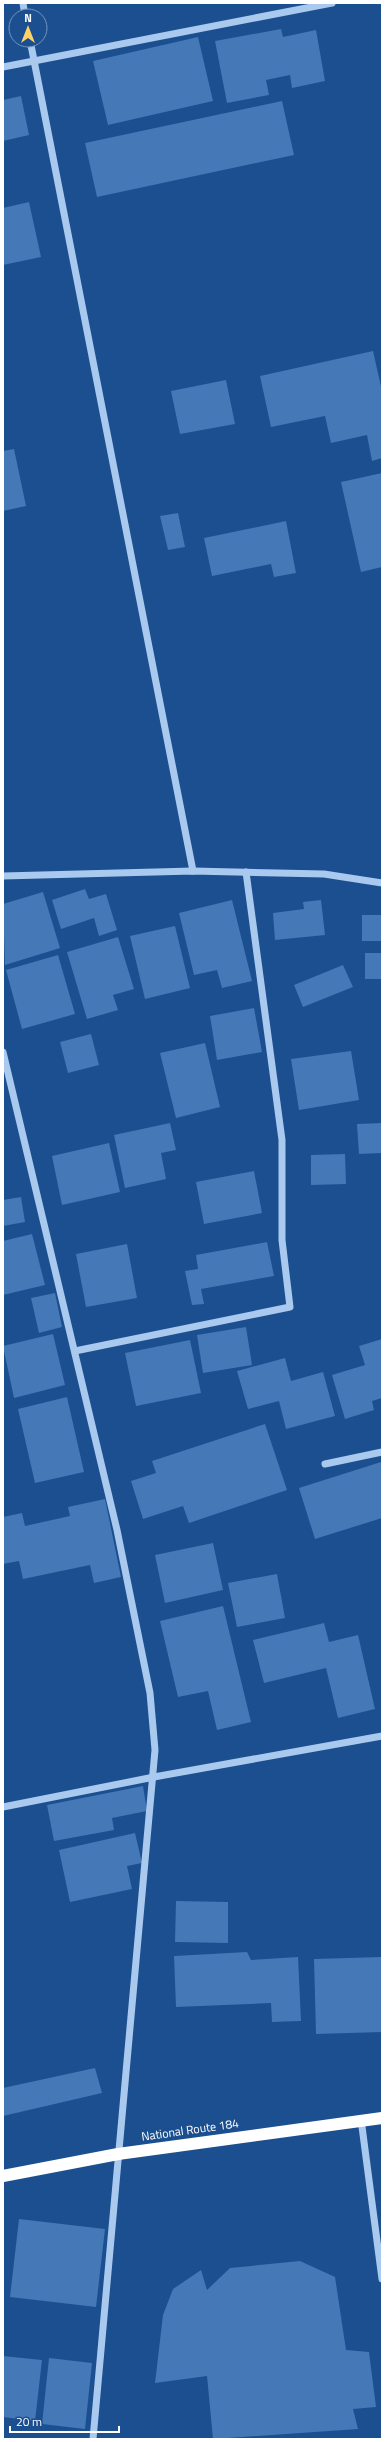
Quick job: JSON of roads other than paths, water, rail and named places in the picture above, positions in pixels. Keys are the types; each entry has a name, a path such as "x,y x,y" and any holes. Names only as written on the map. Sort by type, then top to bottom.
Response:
{"highway":[{"name":"National Route 184","path":"3,2176 118,2154 360,2119 382,2118"}],"street":[{"path":"3,67 332,3"},
{"path":"32,48 193,871"},
{"path":"3,876 193,871 324,874 382,883"},
{"path":"75,1351 290,1307 282,1240 282,1140 246,872"},
{"path":"3,1052 6,1078 75,1351 117,1530 150,1693 155,1750 154,1777 118,2154 93,2439"},
{"path":"325,1464 382,1452"},
{"path":"3,1807 154,1777 382,1736"},
{"path":"360,2119 382,2279"}]}
